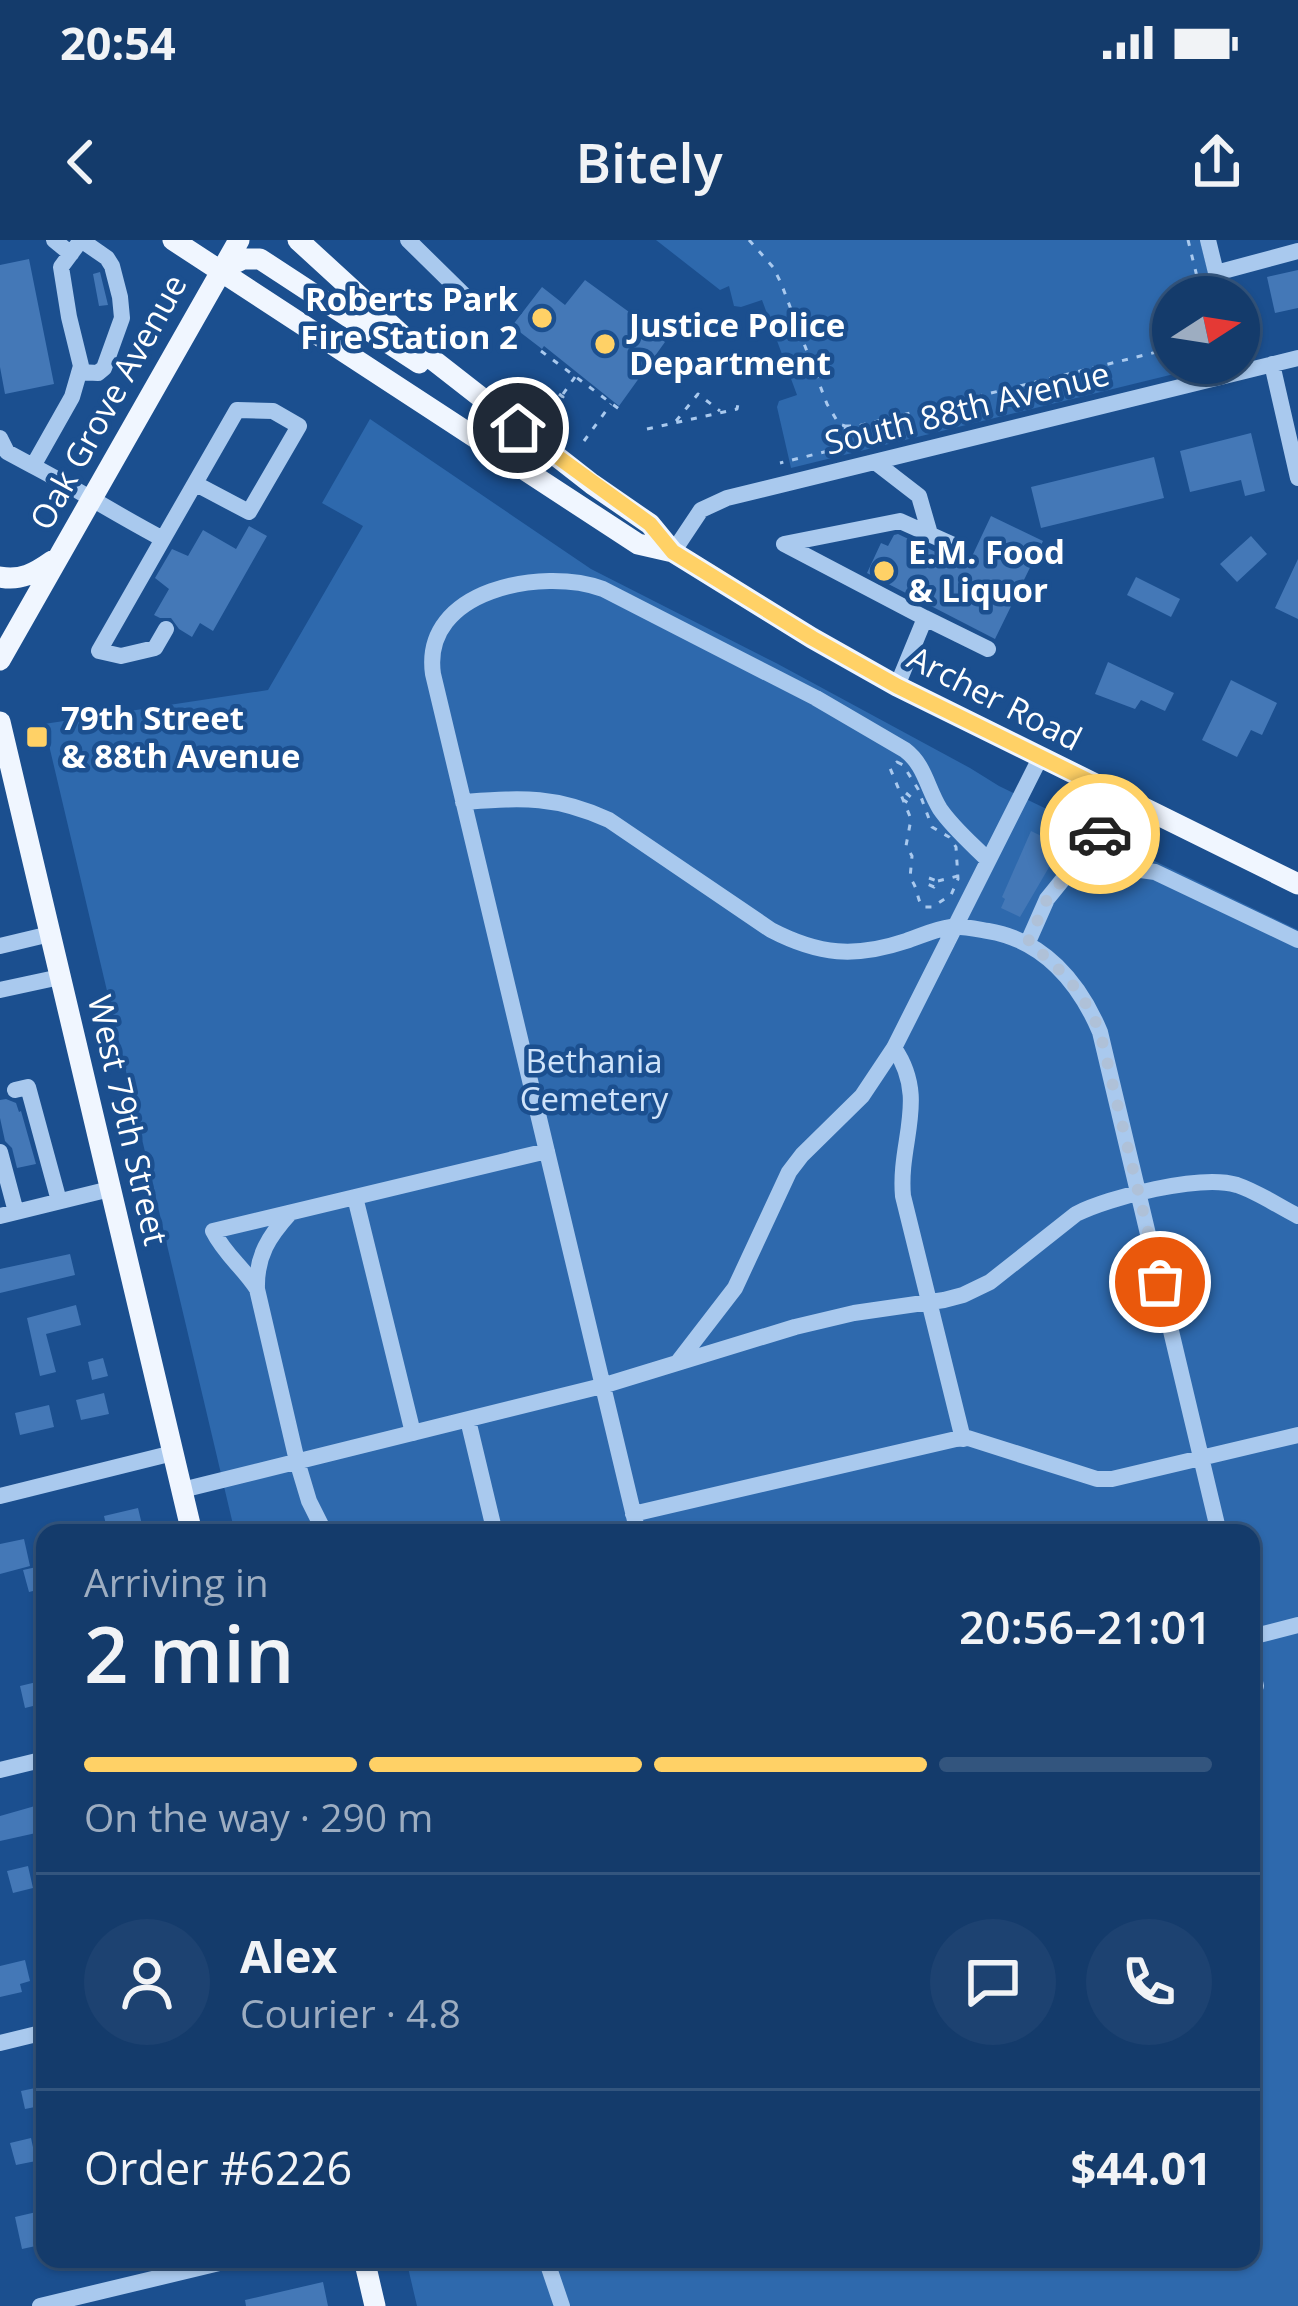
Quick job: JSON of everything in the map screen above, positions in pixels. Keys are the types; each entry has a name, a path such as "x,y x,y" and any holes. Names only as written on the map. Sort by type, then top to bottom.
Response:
{"main road":[{"name":"Archer Road","path":"173,240 638,544 673,552"},
{"name":"Oak Grove Avenue","path":"0,660 239,240"},
{"name":"Archer Road","path":"298,240 481,400 650,524 673,552 897,686 1297,882"},
{"path":"220,270 243,259 260,260 481,400"},
{"path":"0,577 33,574 58,558"},
{"name":"West 79th Street","path":"2,737 9,800 50,934 190,1524"},
{"path":"366,2268 375,2306"}],"street":[{"path":"54,240 107,257 112,266 122,318 104,368 98,374 80,372"},
{"path":"408,240 466,297"},
{"path":"1208,240 1217,276"},
{"path":"33,466 72,397 80,372 62,267 76,247"},
{"path":"1216,273 1298,251"},
{"name":"South 88th Avenue","path":"1260,365 1298,358"},
{"path":"1272,364 1298,478"},
{"name":"South 88th Avenue","path":"673,552 701,510 727,498 1178,384"},
{"path":"166,629 155,648 121,656 99,651 237,410 273,411 299,426 250,512 196,484"},
{"path":"0,438 7,452 163,539"},
{"path":"875,463 919,496 930,534"},
{"path":"958,547 900,520 784,544 988,649"},
{"path":"636,1524 433,674 430,657 442,627 475,599 516,584 561,579 603,590 817,698 904,750 922,768 941,811 988,860"},
{"path":"897,686 925,618"},
{"path":"677,1363 735,1288 789,1172 862,1096 894,1048 1040,758"},
{"path":"1028,942 1047,899 1083,862 1119,796"},
{"path":"464,802 550,799 580,807 609,820 797,944 827,952 857,952 955,926 1028,942 1072,982 1088,1005 1106,1056 1217,1524"},
{"path":"1083,862 1155,872 1298,940"},
{"path":"0,946 50,934"},
{"path":"0,990 60,977"},
{"path":"894,1048 912,1086 903,1196 963,1438"},
{"path":"15,1090 28,1087 59,1202"},
{"path":"257,1289 227,1256 213,1231 547,1151"},
{"path":"0,1152 8,1214 110,1189"},
{"path":"182,1490 602,1386 811,1323 963,1294 990,1282 1076,1214 1139,1194 1219,1182 1236,1185 1298,1216"},
{"path":"355,1197 413,1433"},
{"path":"290,1212 265,1245 256,1272 257,1289 297,1461 320,1524"},
{"path":"468,1420 493,1524"},
{"path":"633,1514 963,1438 1097,1479 1129,1476 1298,1435"},
{"path":"0,1496 173,1453"},
{"path":"1260,1634 1298,1625"},
{"path":"0,1770 36,1761"},
{"path":"0,2043 36,2034"},
{"path":"40,2306 198,2268"},
{"path":"549,2268 562,2306"}],"path":[{"path":"748,240 773,267 827,404 845,426 1152,353"},
{"path":"1188,240 1197,276"},
{"path":"541,351 619,409"},
{"path":"562,395 575,377"},
{"path":"674,424 698,394 721,412"},
{"path":"584,441 611,404"},
{"path":"647,429 737,409 738,404"},
{"path":"780,463 848,446 845,426"},
{"path":"897,762 918,789 932,827 954,842 958,876 951,895 932,907 919,903 918,888 910,878 912,856 906,840 911,819 890,768 897,762"},
{"path":"918,888 932,878 958,876"}],"green space":[{"path":"656,240 1200,240 1209,276 1152,276 1152,379 791,468 777,407 779,401 797,395 762,300 734,306 729,286 720,290"},
{"name":"Bethania Cemetery","path":"370,419 591,569 776,663 999,786 1298,930 1298,2306 417,2306 408,2268 1260,2268 1260,1524 233,1524 44,724 268,690 363,526 322,503"}],"building":[{"path":"29,259 54,384 5,394 0,367 0,265"},
{"path":"1298,270 1298,308 1275,313 1267,277"},
{"path":"100,272 108,305 99,306 93,274"},
{"name":"Justice Police Department","path":"585,280 665,342 619,406 512,326 542,287 565,305"},
{"path":"1251,433 1265,491 1245,496 1241,480 1190,492 1180,451"},
{"path":"1154,457 1164,498 1041,528 1031,487"},
{"path":"991,516 1043,541 995,639 867,573 881,543 888,546 898,534 967,567"},
{"path":"249,526 267,536 213,631 200,623 192,637 171,618 154,615 169,589 155,578 172,549 188,556 203,530 236,549"},
{"path":"1251,536 1267,554 1237,582 1220,564"},
{"path":"1298,559 1298,619 1275,608"},
{"path":"1136,577 1180,599 1171,617 1127,595"},
{"path":"1108,662 1174,693 1165,711 1141,700 1135,709 1095,694"},
{"path":"1231,680 1277,703 1262,735 1251,730 1237,757 1202,740"},
{"path":"1031,831 1056,843 1050,855 1055,857 1020,917 1001,908 1002,897"},
{"path":"6,1099 21,1111 36,1164 17,1168 0,1118 0,1100"},
{"path":"70,1254 75,1275 0,1293 0,1269"},
{"path":"76,1305 81,1325 46,1334 56,1372 40,1376 27,1318"},
{"path":"103,1358 108,1376 92,1380 88,1362"},
{"path":"104,1393 109,1414 81,1420 76,1400"},
{"path":"49,1405 54,1427 20,1435 15,1413"},
{"path":"138,1508 142,1524 106,1524 104,1516"},
{"path":"24,1539 30,1566 0,1574 0,1544"},
{"path":"36,1567 36,1590 29,1592 23,1570"},
{"path":"36,1682 36,1705 25,1708 20,1686"},
{"path":"36,1806 36,1833 0,1841 0,1816"},
{"path":"28,1866 33,1888 13,1893 7,1871"},
{"path":"25,1960 30,1981 20,1984 22,1992 0,1997 0,1966"},
{"path":"36,2088 36,2107 25,2109 21,2091"},
{"path":"31,2138 36,2161 16,2165 10,2143"},
{"path":"36,2212 36,2246 22,2249 15,2217"},
{"path":"323,2282 328,2306 246,2306 245,2300"}],"way so far":[{"path":"1100,834 1083,862 1047,899 1028,942 1072,982 1100,1032 1160,1282"}],"place":[{"name":"Roberts Park Fire Station 2","path":"542,318"},
{"name":"Justice Police Department","path":"605,344"},
{"name":"E.M. Food & Liquor","path":"884,571"},
{"name":"79th Street & 88th Avenue","path":"37,737"}],"route":[{"path":"518,428 650,524 673,552 812,638 897,686 1119,796 1100,834"}]}
